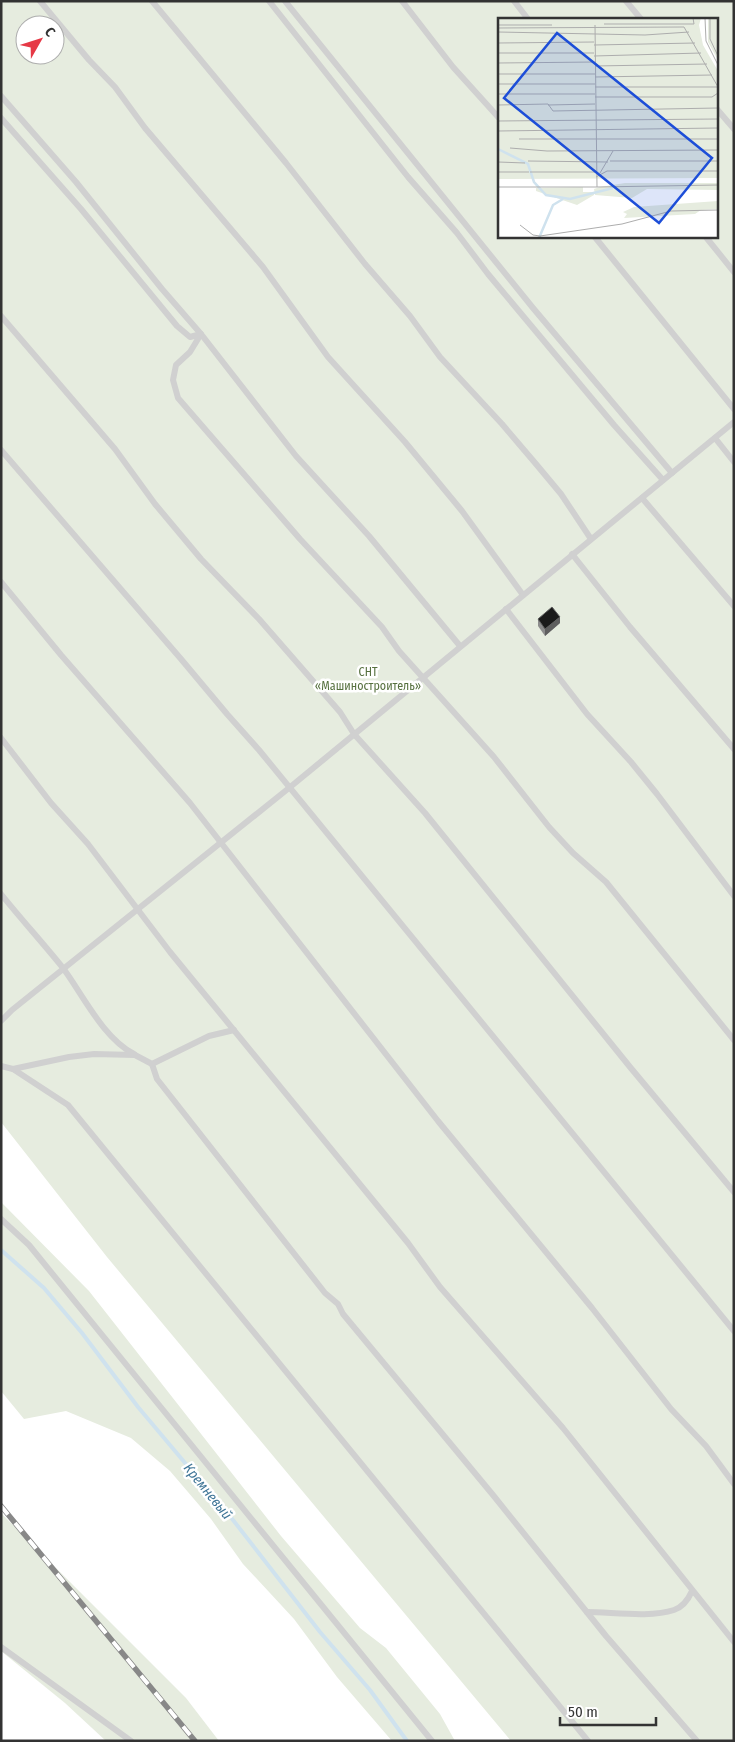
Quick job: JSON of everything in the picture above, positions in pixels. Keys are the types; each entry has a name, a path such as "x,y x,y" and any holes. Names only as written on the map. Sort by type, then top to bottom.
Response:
{"lane":[{"path":"40,1 115,87 145,128 263,267 328,357 405,442 462,511 523,595"},
{"path":"152,1 263,134 365,264 410,316 440,357 502,424 542,471 591,539"},
{"path":"269,1 402,170 457,233 584,390 663,480"},
{"path":"285,1 539,316 672,473"},
{"path":"402,1 453,67 498,117"},
{"path":"514,1 527,18"},
{"path":"626,1 640,18"},
{"path":"1,96 76,182 162,289 201,334 296,456 369,536 460,646"},
{"path":"718,110 734,129"},
{"path":"1,118 81,209 177,326 190,337 201,334"},
{"path":"596,238 734,409"},
{"path":"707,238 734,272"},
{"path":"1,316 115,449 155,504 201,559 290,655 340,712 354,734 374,754 462,856 606,1038 734,1192"},
{"path":"201,334 190,352 176,365 173,380 178,398 269,504 382,627 399,651 494,757 549,827 573,853 606,882 734,1040"},
{"path":"1,1021 136,908 289,788 734,422"},
{"path":"715,438 734,462"},
{"path":"1,450 259,750 734,1331"},
{"path":"642,498 734,606"},
{"path":"572,554 630,627 734,749"},
{"path":"1,582 61,655 221,841 438,1121 592,1308 671,1409 706,1446 734,1484"},
{"path":"506,609 586,714 631,762 657,794 734,896"},
{"path":"1,738 51,803 88,844 136,908 234,1030 403,1236 440,1287 563,1428 734,1642"},
{"path":"1,894 63,968 86,1004 108,1031 129,1051 152,1064 157,1079 325,1293 338,1304 343,1314 587,1612 697,1741"},
{"path":"152,1064 209,1036 234,1030"},
{"path":"13,1070 69,1057 94,1054 136,1055"},
{"path":"1,1066 13,1070 68,1105 588,1741"},
{"path":"1,1219 29,1245 432,1741"},
{"path":"587,1612 648,1613 674,1610 686,1603 692,1591"},
{"path":"1,1648 131,1741"}],"green space":[{"name":"СНТ «Машиностроитель»","path":"1,1 734,1 734,1741 511,1741 107,1257 1,1122"},
{"path":"1,1202 89,1291 281,1536 360,1628 386,1648 440,1714 455,1741 392,1741 337,1677 294,1619 243,1564 211,1519 170,1471 131,1438 66,1411 24,1419 1,1391"},
{"path":"1,1513 186,1698 219,1741 106,1741 65,1703 1,1651"}],"building":[{"path":"552,607 560,617 545,629 538,619"}],"waterway":[{"name":"Кремневый","path":"1,1250 44,1288 82,1333 138,1407 233,1520 320,1632 370,1690 407,1741"}],"railway":[{"path":"1,1506 195,1741"}]}
